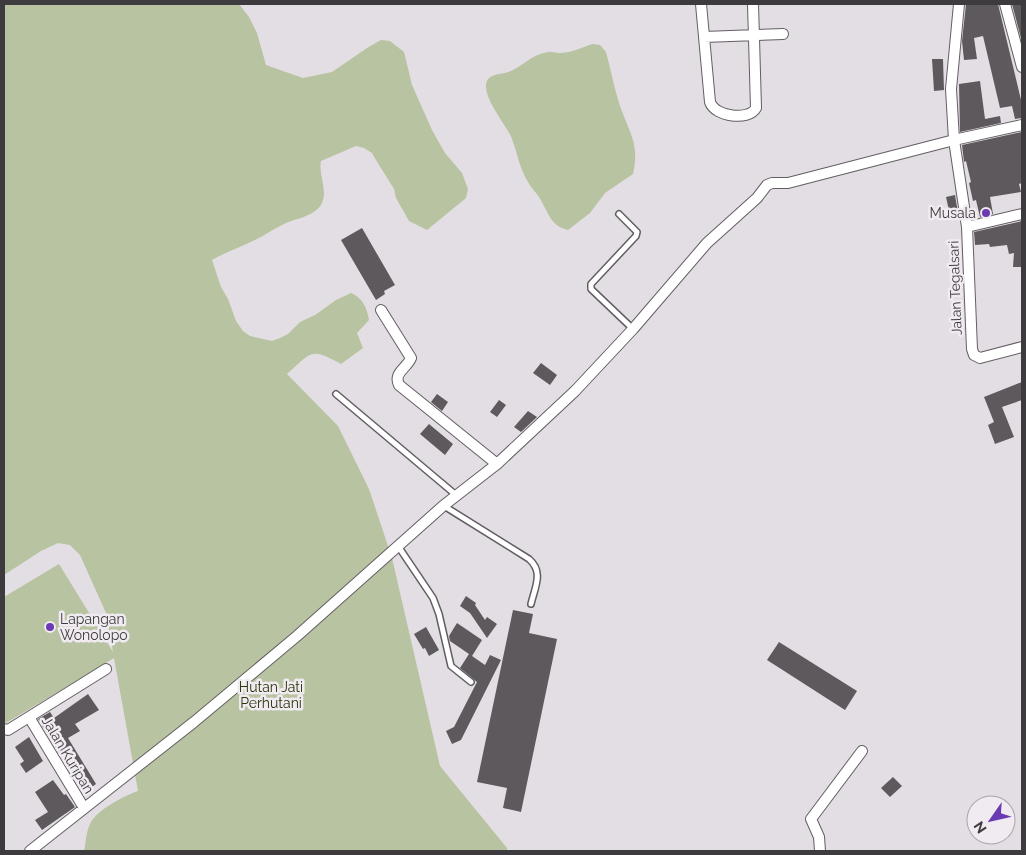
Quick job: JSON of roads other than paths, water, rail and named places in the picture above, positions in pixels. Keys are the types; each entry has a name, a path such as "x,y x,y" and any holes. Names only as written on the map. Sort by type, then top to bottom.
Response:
{"street":[{"path":"701,4 712,108 721,114 748,115 754,113 756,108 753,4"},
{"name":"Jalan Tegalsari","path":"959,4 951,89 954,140 967,227 970,336 974,355 980,358 1022,347"},
{"path":"1005,4 1022,67"},
{"path":"704,38 783,34"},
{"path":"954,140 1022,125"},
{"name":"Jalan Kuripan","path":"30,851 128,775 297,636 443,506 497,464 575,390 633,329 706,243 757,198 770,183 788,183 954,140"},
{"path":"967,227 1022,214"},
{"path":"381,310 411,358 410,362 398,375 399,385 497,464"},
{"name":"Jalan Kuripan","path":"4,729 8,730 106,669"},
{"name":"Jalan Kuripan","path":"29,717 84,808"},
{"path":"820,851 819,837 811,819 862,751"}],"lane":[{"path":"619,214 635,228 636,236 591,284 591,288 633,329"},
{"path":"336,394 456,495"},
{"path":"443,506 536,565 538,573 531,604"},
{"path":"398,546 433,598 439,614 451,666 472,682"}],"place":[{"name":"Musala","path":"986,213"},
{"name":"Lapangan Wonolopo","path":"50,627"}],"park label":[{"name":"Hutan Jati Perhutani","path":"271,696"}]}
